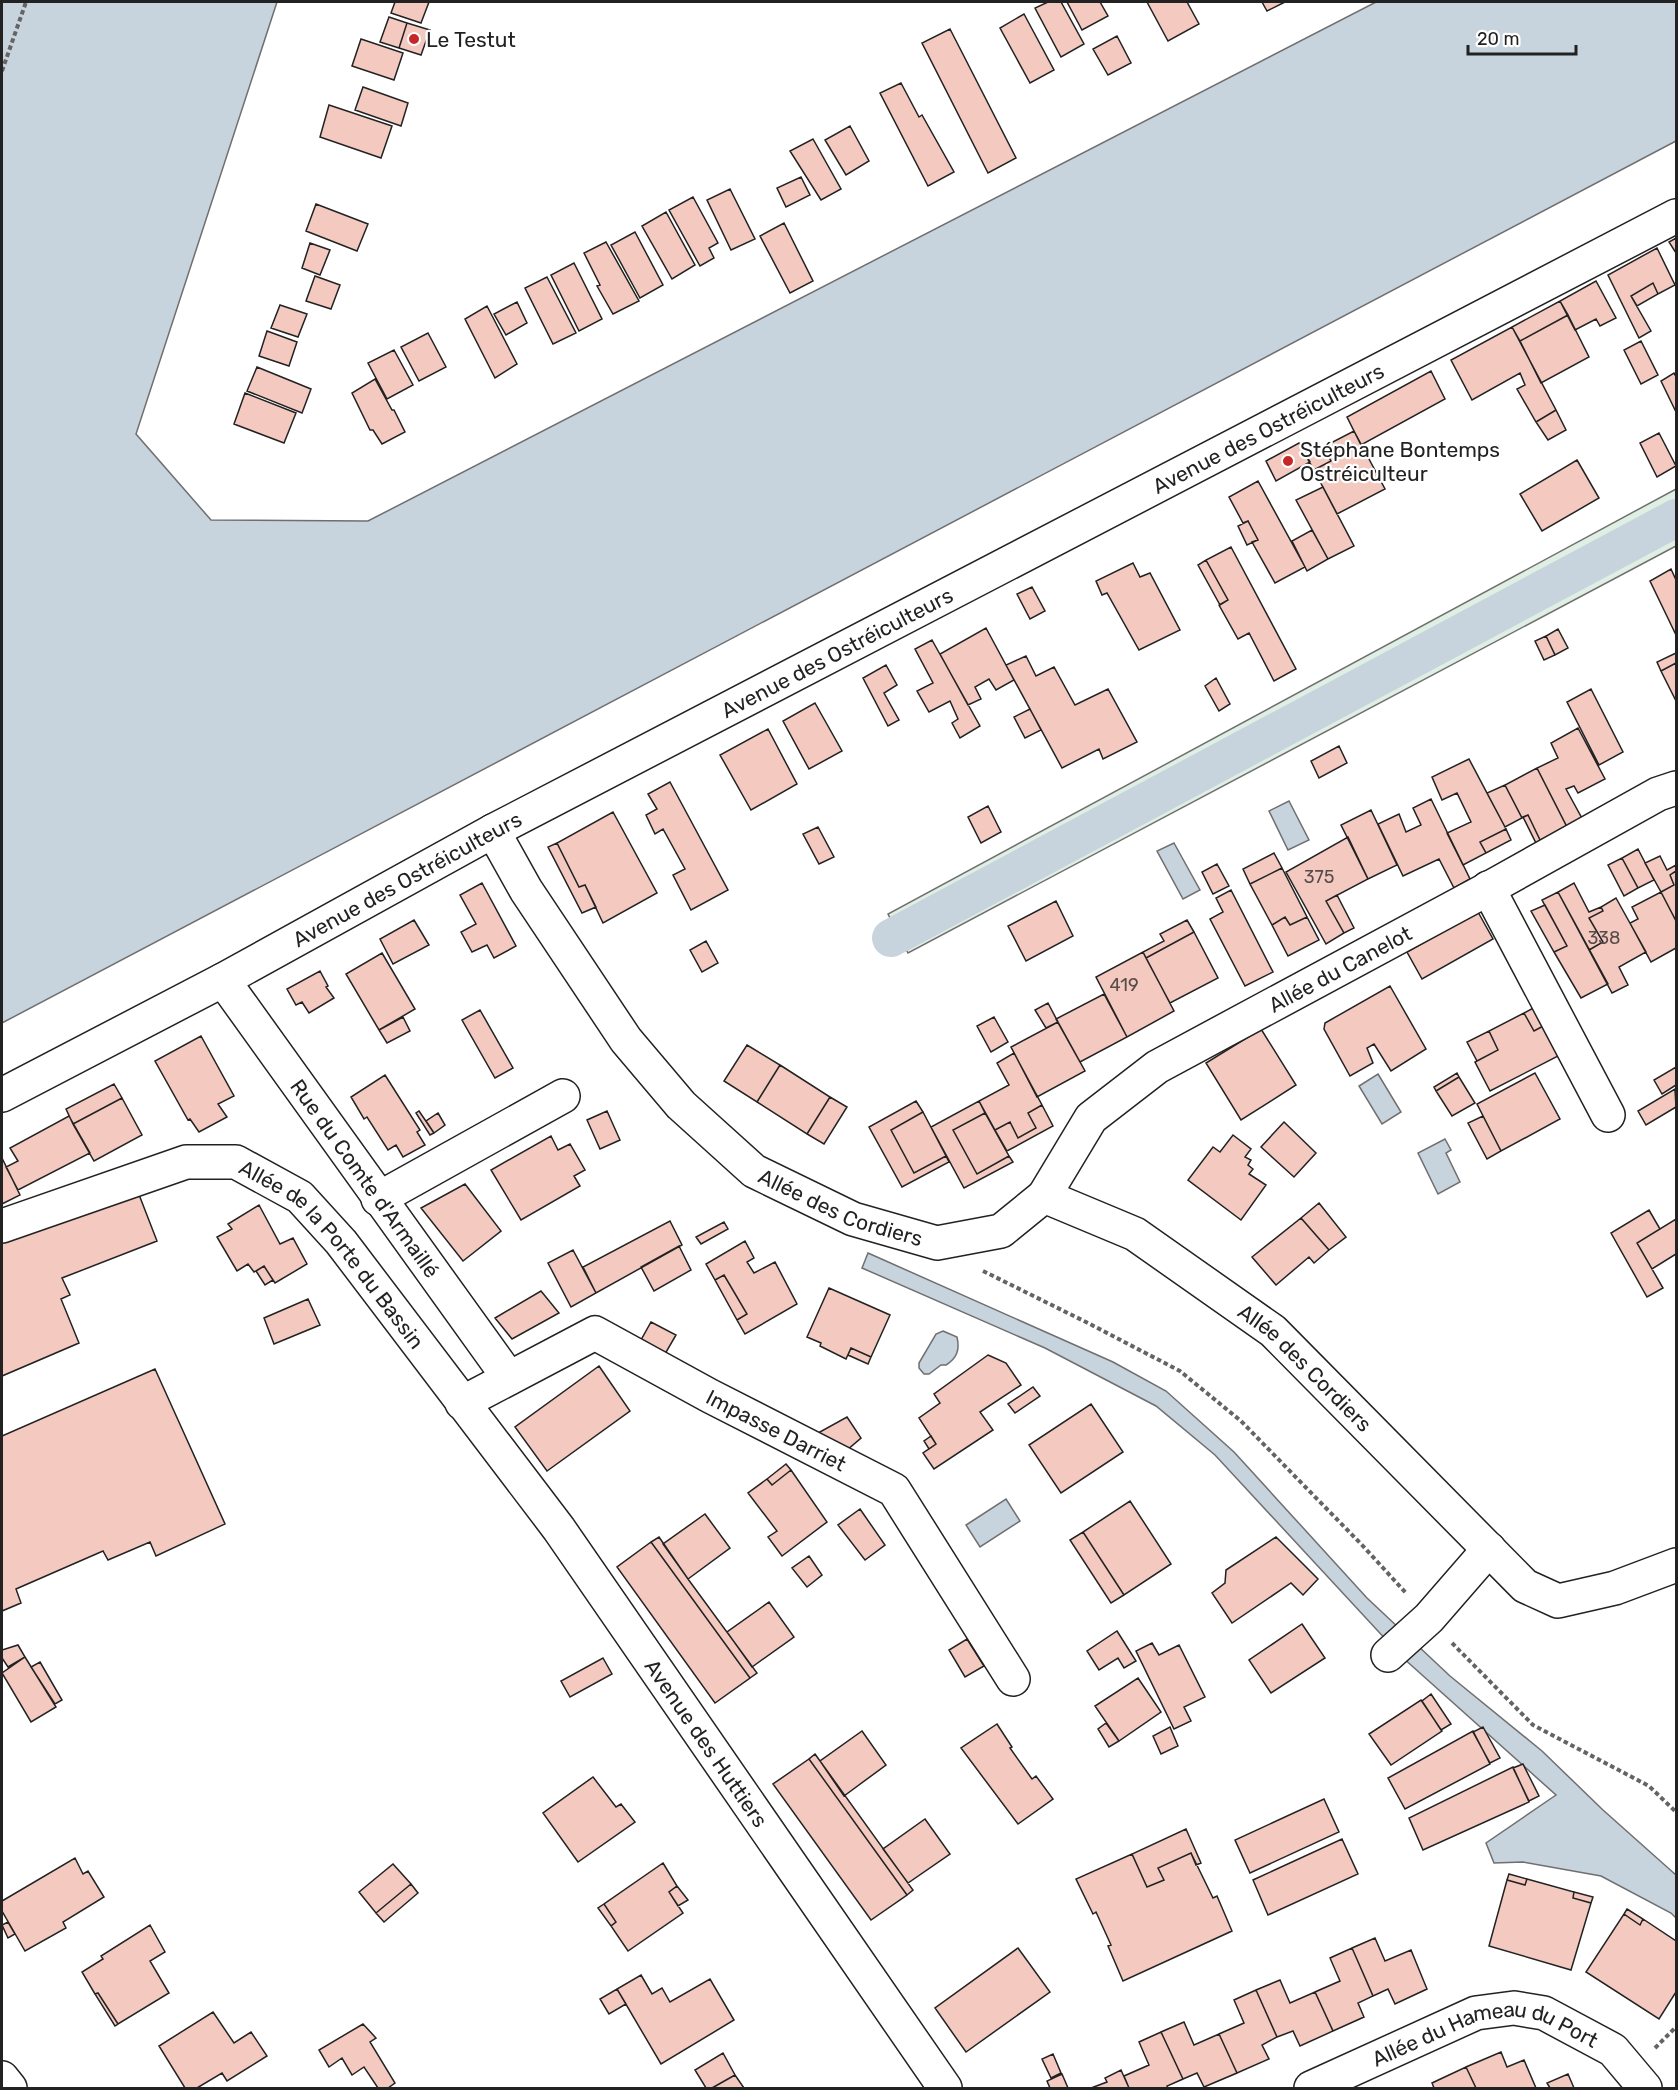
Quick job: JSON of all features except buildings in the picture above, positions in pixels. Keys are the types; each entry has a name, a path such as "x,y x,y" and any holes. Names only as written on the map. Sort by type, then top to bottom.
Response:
{"street":[{"name":"Avenue des Ostréiculteurs","path":"2,1095 223,980 493,831 1677,216"},
{"name":"Allée du Canelot","path":"1044,1196 1091,1118 1157,1067 1658,794 1677,788"},
{"name":"Allée des Cordiers","path":"493,831 526,890 626,1040 681,1105 754,1171 853,1219 937,1243 1001,1231 1044,1196 1135,1234 1273,1331 1526,1586 1558,1601 1615,1588 1677,1565"},
{"path":"1488,888 1608,1116"},
{"name":"Rue du Comte d'Armaillé","path":"223,980 378,1199 509,1378"},
{"path":"378,1199 563,1096"},
{"name":"Allée de la Porte du Bassin","path":"2,1227 186,1162 236,1162 300,1197 341,1242 462,1403"},
{"name":"Impasse Darriet","path":"462,1403 595,1333 710,1396 894,1490 1013,1679"},
{"name":"Avenue des Huttiers","path":"462,1403 559,1529 945,2088"},
{"path":"1388,1655 1429,1618 1489,1549"},
{"name":"Allée du Hameau du Port","path":"1311,2088 1476,2013 1514,2008 1544,2013 1613,2050 1645,2088"},
{"path":"2,2078 10,2088"}],"path":[{"path":"2,71 26,2"},
{"path":"974,1267 1180,1371 1241,1421 1362,1545 1463,1656 1533,1725 1649,1786 1677,1812"}],"green space":[{"path":"1676,489 1676,546 908,953 888,914"}],"shaded area":[{"path":"2,2 277,2 136,434 211,520 368,521 1376,2 1676,2 1676,141 2,1023"},
{"path":"1289,801 1309,840 1288,850 1269,811"},
{"path":"1174,843 1200,890 1183,899 1157,851"},
{"path":"1378,1074 1401,1112 1382,1124 1359,1086"},
{"path":"1445,1139 1451,1150 1446,1153 1460,1182 1438,1194 1418,1153"},
{"path":"868,1253 1113,1362 1166,1391 1234,1452 1367,1598 1450,1676 1542,1751 1603,1810 1676,1875 1676,1918 1671,1913 1601,1876 1523,1862 1494,1863 1486,1843 1556,1795 1402,1657 1215,1455 1156,1406 1045,1348 862,1268"},
{"path":"943,1331 957,1337 957,1353 946,1365 941,1365 929,1374 924,1374 919,1368 919,1363 936,1334"},
{"path":"1006,1499 1020,1521 980,1547 966,1525"}],"waterway":[{"path":"891,938 1676,518"}],"place":[{"name":"Le Testut","path":"414,39"},
{"name":"Stéphane Bontemps Ostréiculteur","path":"1288,461"}]}
